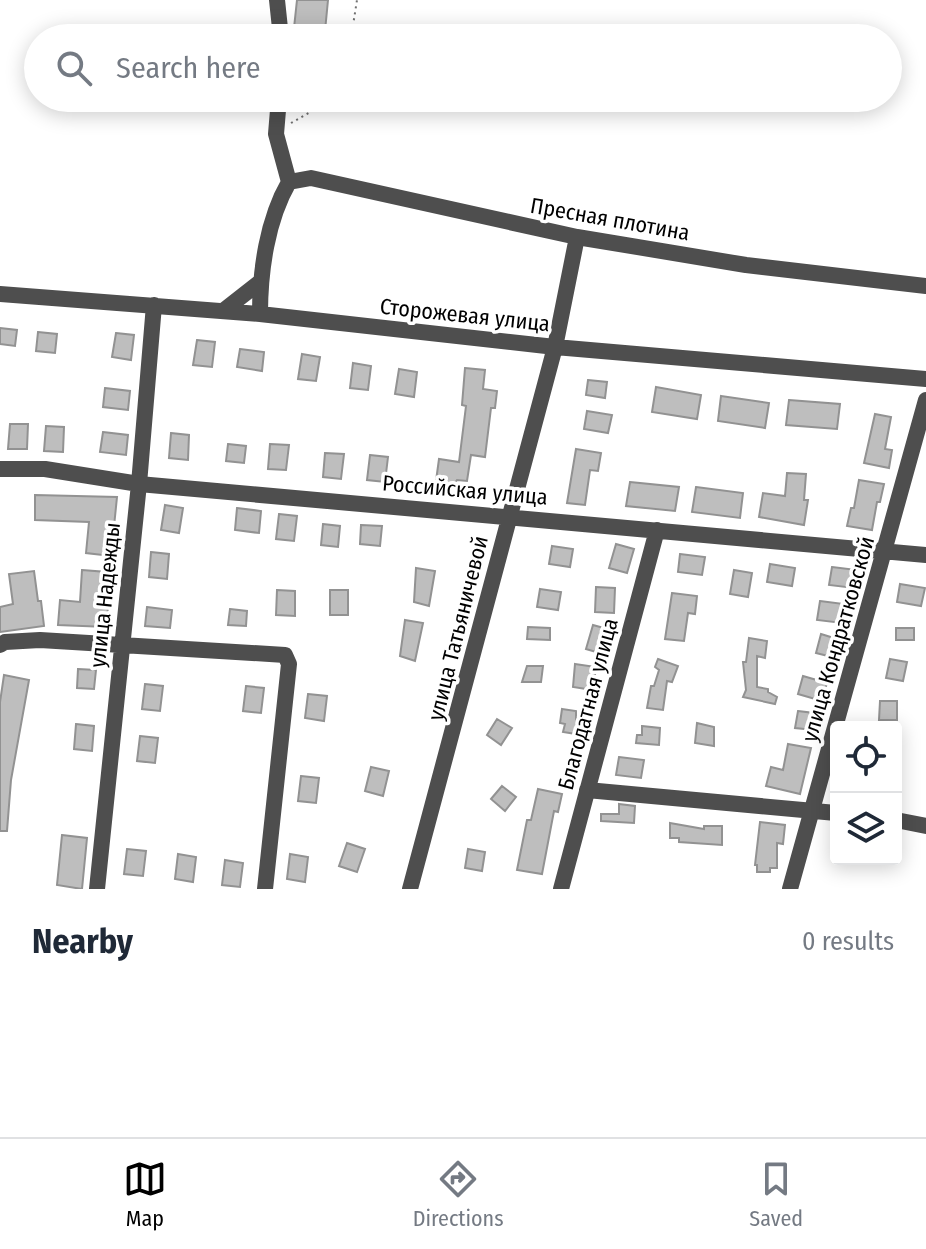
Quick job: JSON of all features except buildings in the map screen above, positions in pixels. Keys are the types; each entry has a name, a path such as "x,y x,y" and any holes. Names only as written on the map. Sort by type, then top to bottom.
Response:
{"street":[{"path":"277,0 280,24"},
{"path":"260,314 260,282 279,199 289,182 276,134 278,112"},
{"name":"Пресная плотина","path":"289,182 311,178 577,237 746,265 926,286"},
{"name":"улица Татьяничевой","path":"410,889 555,347 577,237"},
{"path":"223,311 260,282"},
{"name":"Сторожевая улица","path":"0,294 260,314 555,347 926,379"},
{"name":"улица Надежды","path":"97,889 139,484 154,305"},
{"name":"улица Кондратковской","path":"790,889 926,400"},
{"name":"Российская улица","path":"0,469 45,469 139,484 926,555"},
{"name":"Благодатная улица","path":"561,889 657,530"},
{"path":"0,645 40,640 285,655 289,664 265,889"},
{"path":"587,790 830,812"},
{"path":"902,821 926,826"}],"path":[{"path":"353,24 357,0"},
{"path":"276,134 312,112"}]}
